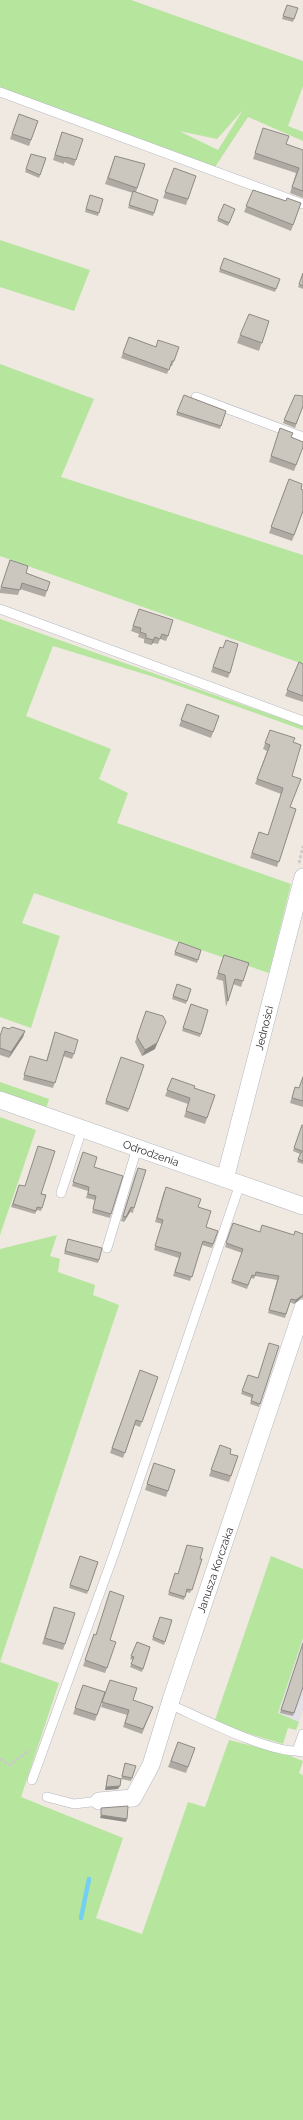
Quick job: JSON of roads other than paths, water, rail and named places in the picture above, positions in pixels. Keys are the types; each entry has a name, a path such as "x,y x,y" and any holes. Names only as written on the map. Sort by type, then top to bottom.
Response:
{"street":[{"name":"Jedności","path":"233,1181 303,877"},
{"name":"Odrodzenia","path":"0,1100 303,1206"},
{"name":"Janusza Korczaka","path":"99,1801 133,1798 151,1765 170,1704 303,1308"}],"lane":[{"path":"0,92 303,204"},
{"path":"196,397 303,437"},
{"path":"0,610 303,721"},
{"path":"61,1193 82,1128"},
{"path":"107,1248 138,1148"},
{"path":"32,1780 115,1551 233,1181"},
{"path":"170,1704 248,1738 288,1751 300,1752 303,1734"},
{"path":"47,1798 74,1804 99,1801"}],"waterway":[{"path":"81,1918 89,1879"}]}
